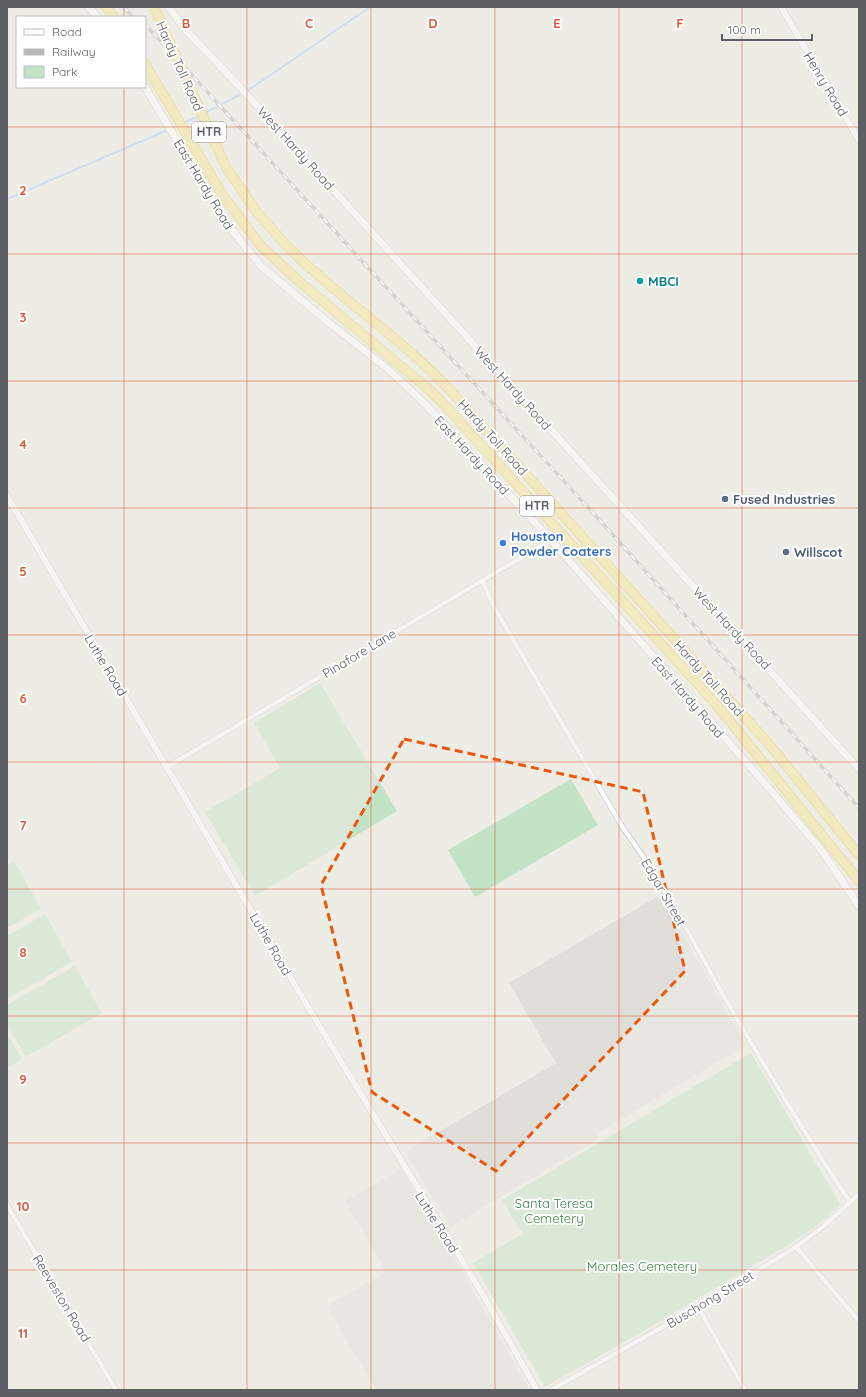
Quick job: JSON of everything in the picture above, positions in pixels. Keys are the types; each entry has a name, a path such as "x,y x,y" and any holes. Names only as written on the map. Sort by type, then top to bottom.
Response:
{"highway":[{"path":"106,7 113,16"},
{"name":"Hardy Toll Road","path":"154,7 226,167 256,211 286,245 317,275 410,351 449,389 768,743 859,855"},
{"name":"Hardy Toll Road","path":"146,66 233,210 261,246 301,283 441,401 715,703 859,881"}],"main road":[{"path":"89,7 96,16"},
{"name":"West Hardy Road","path":"169,7 182,26 250,97 859,768"},
{"name":"East Hardy Road","path":"146,88 226,223 261,266 412,390 551,540 805,830 822,851 859,906"}],"street":[{"name":"Henry Road","path":"781,7 859,140"},
{"name":"Luthe Road","path":"7,496 345,1068 483,1296 537,1390"},
{"name":"Pinafore Lane","path":"167,766 551,540"},
{"name":"Edgar Street","path":"482,580 493,605 619,821 647,860 726,1000 826,1166 850,1202"},
{"name":"Buschong Street","path":"551,1390 698,1307 796,1247 825,1225 859,1194"},
{"name":"Reeveston Road","path":"7,1205 116,1390"},
{"path":"796,1247 859,1321"},
{"path":"698,1307 745,1390"}],"highlighted area":[{"path":"404,739 643,792 685,971 496,1171 372,1092 321,885"}],"shaded area":[{"path":"657,897 672,915 746,1045 598,1133 591,1122 600,1138 450,1227 405,1152 556,1063 509,983"},
{"path":"401,1169 464,1274 530,1390 376,1390 348,1343 327,1306 386,1272 345,1201"}],"green space":[{"path":"320,683 397,811 255,896 205,812 280,768 254,723"},
{"path":"571,779 598,825 475,897 448,850"},
{"path":"14,861 41,909 7,928 7,865"},
{"path":"45,914 72,962 7,999 7,936"},
{"path":"75,966 102,1013 26,1057 7,1024 7,1005"},
{"path":"7,1034 22,1059 7,1068"},
{"name":"Morales Cemetery","path":"751,1053 840,1204 821,1222 785,1247 545,1387 473,1263 522,1234 502,1200"}],"waterway":[{"path":"247,91 370,7"},
{"path":"205,113 243,93"},
{"path":"183,123 199,116"},
{"path":"7,199 168,130"}],"railway":[{"path":"124,7 132,16"},
{"path":"146,25 594,514 859,808"}],"place":[{"name":"MBCI","path":"640,281"},
{"name":"Fused Industries","path":"725,499"},
{"name":"Houston Powder Coaters","path":"503,543"},
{"name":"Willscot","path":"786,552"}],"park label":[{"name":"Santa Teresa Cemetery","path":"554,1210"}]}
